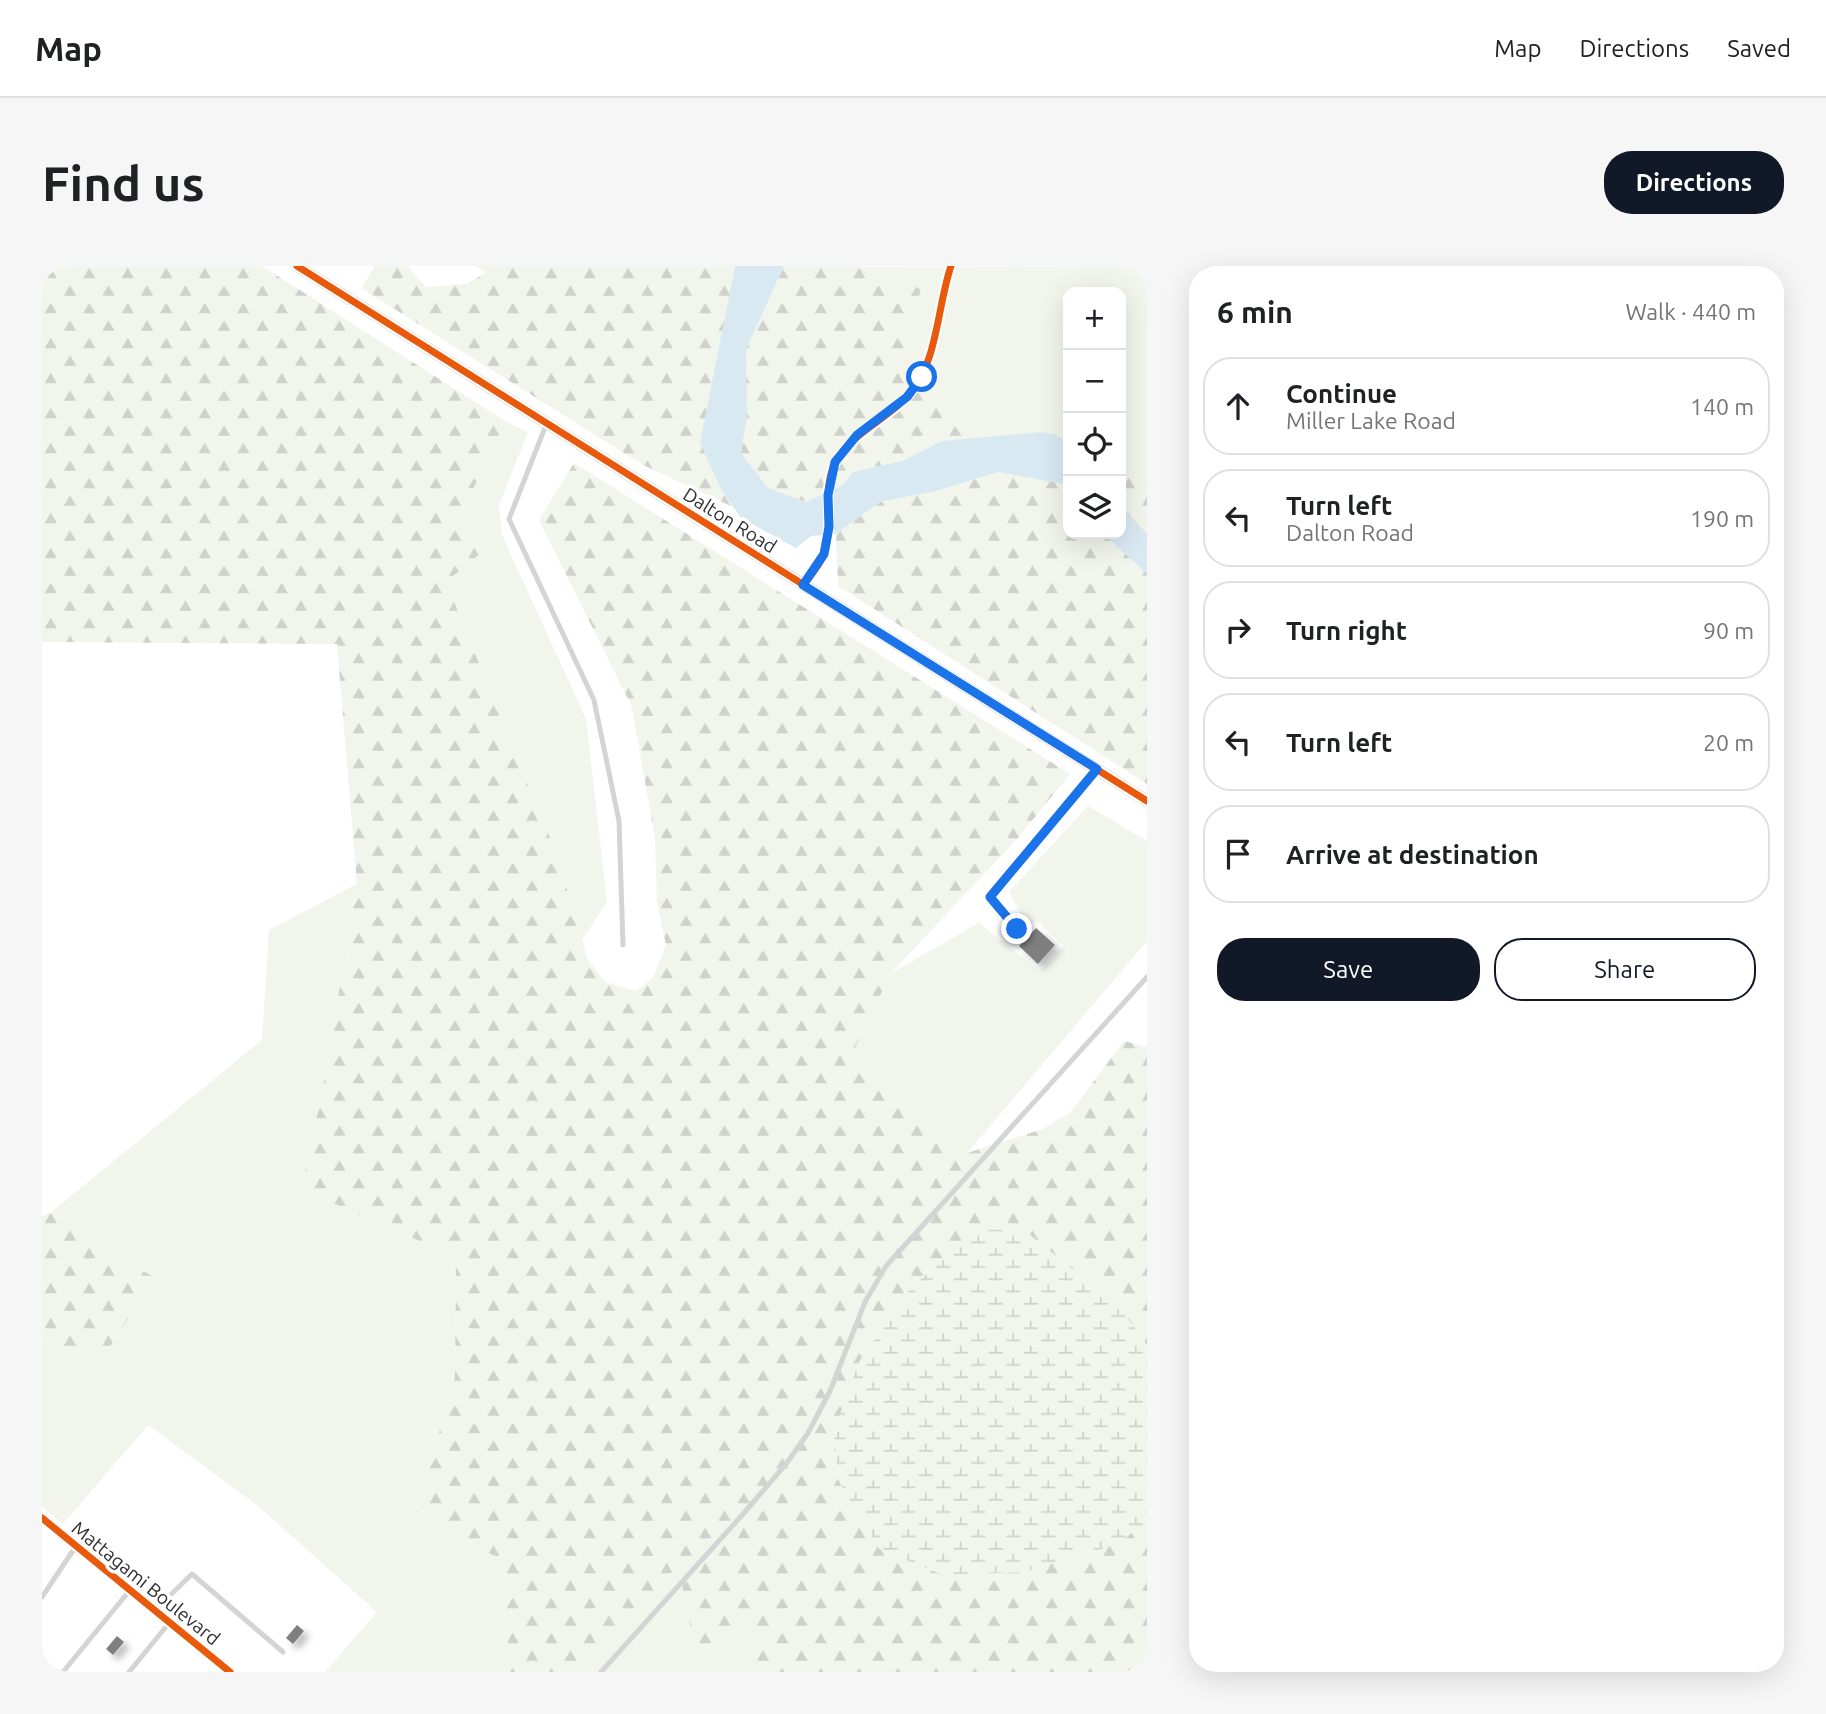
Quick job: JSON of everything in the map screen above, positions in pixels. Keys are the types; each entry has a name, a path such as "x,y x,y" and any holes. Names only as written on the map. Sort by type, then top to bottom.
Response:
{"street":[{"name":"Dalton Road","path":"297,266 1147,801"},
{"path":"803,585 824,554 829,527 828,495 835,462 857,435 907,397 922,377 951,266"},
{"name":"Mattagami Boulevard","path":"42,1518 230,1672"}],"lane":[{"path":"547,422 509,519 594,700 620,821 623,945"},
{"path":"1017,929 990,897 1097,769"},
{"path":"601,1672 786,1464 808,1433 831,1391 865,1302 886,1266 1147,976"},
{"path":"42,1597 76,1546"},
{"path":"155,1610 192,1574 283,1653"},
{"path":"64,1672 130,1590"},
{"path":"129,1672 170,1622"}],"green space":[{"path":"45,266 262,266 508,423 458,517 481,553 446,582 557,855 588,960 605,982 636,991 653,978 666,945 657,903 655,839 632,707 539,520 574,463 1070,774 1017,839 891,973 851,1056 967,1153 1043,1129 1070,1113 1124,1041 1147,1047 1147,1672 758,1672 747,1631 695,1649 678,1565 585,1672 509,1672 503,1561 416,1512 455,1377 456,1257 301,1189 322,1093 357,884 337,644 42,642 42,282"},
{"path":"375,266 407,266 426,287 467,284 486,272 476,266 735,266 728,304 716,478 733,507 643,465 361,288"},
{"path":"784,266 860,266 921,289 898,373 930,390 964,439 942,441 902,461 853,472 844,485 806,502 768,489 741,453 746,422 746,350"},
{"path":"1147,266 1147,483 1126,470 1126,287 1063,287 1063,440 1054,434 1040,432 964,439 930,390 898,373 859,267"},
{"path":"508,423 528,432 499,505 502,535 586,719 607,902 582,940 557,855 445,581 481,553 458,517"},
{"path":"1126,470 1147,483 1147,784 838,586 836,534 880,502 936,491 998,472 1063,483 1063,539 1126,539"},
{"path":"1088,806 1147,841 1147,941 967,1153 851,1056 891,973 979,923 1040,971 1064,946 1037,921 1027,926 1009,892"},
{"path":"357,884 322,1093 301,1189 456,1257 455,1377 416,1512 503,1561 509,1672 325,1672 377,1612 257,1505 148,1425 63,1524 42,1507 42,1343 103,1357 155,1278 50,1213 262,1040 269,930"},
{"path":"50,1213 155,1278 103,1357 42,1343 42,1216"},
{"path":"978,1229 1025,1231 1119,1306 1147,1345 1147,1522 1117,1544 1025,1572 943,1575 879,1549 838,1480 834,1431 859,1362 910,1289"},
{"path":"678,1565 695,1649 748,1631 758,1672 585,1672"}],"shaded area":[{"path":"735,266 784,266 746,350 747,416 741,453 768,488 806,502 843,485 853,472 902,461 942,441 1040,432 1054,434 1063,440 1063,484 998,472 936,491 880,502 836,534 811,536 796,548 741,518 721,489 700,443"},
{"path":"1126,511 1147,534 1147,574 1109,539 1126,539"}],"building":[{"path":"1036,928 1055,945 1038,964 1019,946"},
{"path":"297,1625 304,1631 293,1644 286,1638"},
{"path":"117,1636 124,1642 113,1655 106,1649"}],"cycle path":[{"path":"297,266 1147,801"},
{"path":"803,585 820,562 827,543 828,494 832,470 844,450 908,396 918,383 936,334 951,266"},
{"path":"42,1518 230,1672"}],"route":[{"path":"922,377 907,397 857,435 835,462 828,495 829,527 824,554 803,585 1097,769 990,897 1017,929"}]}
